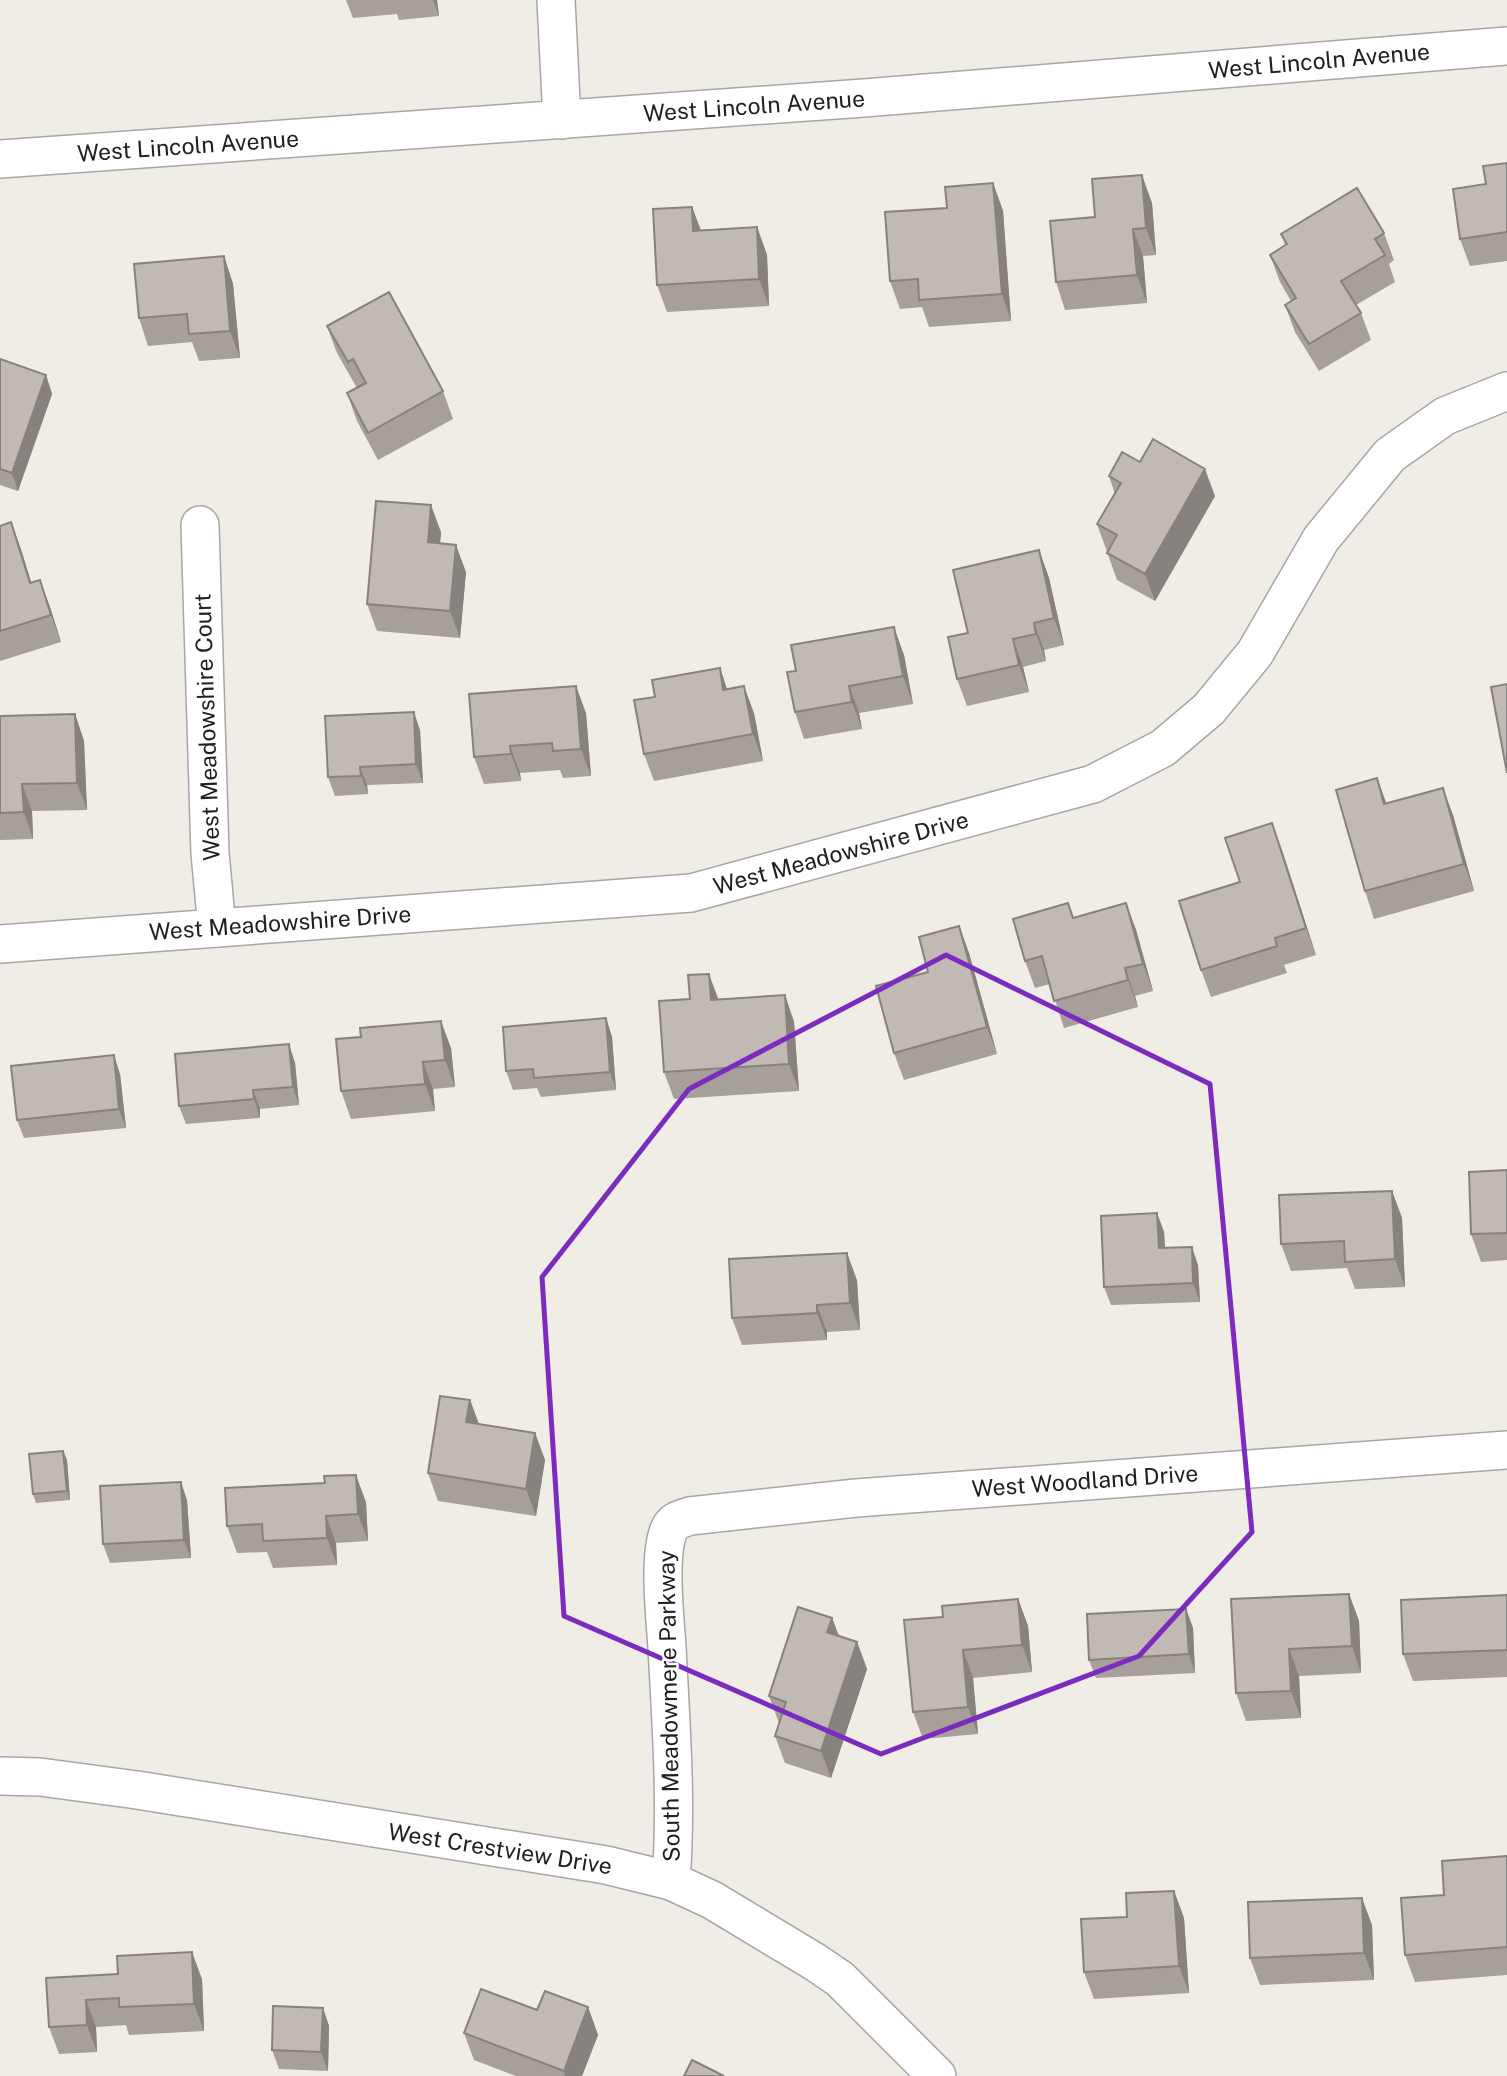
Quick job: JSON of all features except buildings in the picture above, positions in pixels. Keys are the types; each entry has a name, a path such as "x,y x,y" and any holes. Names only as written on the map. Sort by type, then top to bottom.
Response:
{"street":[{"path":"556,0 562,120"},
{"name":"West Lincoln Avenue","path":"0,159 864,99 1507,46"},
{"name":"West Meadowshire Drive","path":"0,944 691,893 1093,784 1163,748 1209,709 1255,653 1321,540 1390,455 1444,416 1507,391"},
{"name":"West Meadowshire Court","path":"200,525 210,853 217,928"},
{"name":"West Woodland Drive","path":"669,1530 675,1521 690,1516 856,1498 1507,1450"},
{"name":"South Meadowmere Parkway","path":"669,1530 664,1590 676,1820 671,1881"},
{"name":"West Crestview Drive","path":"0,1776 40,1777 137,1790 606,1865 671,1881 712,1900 840,1979 937,2076"}],"highlighted area":[{"path":"946,955 1210,1084 1252,1532 1139,1656 881,1754 564,1616 542,1277 689,1089"}]}
